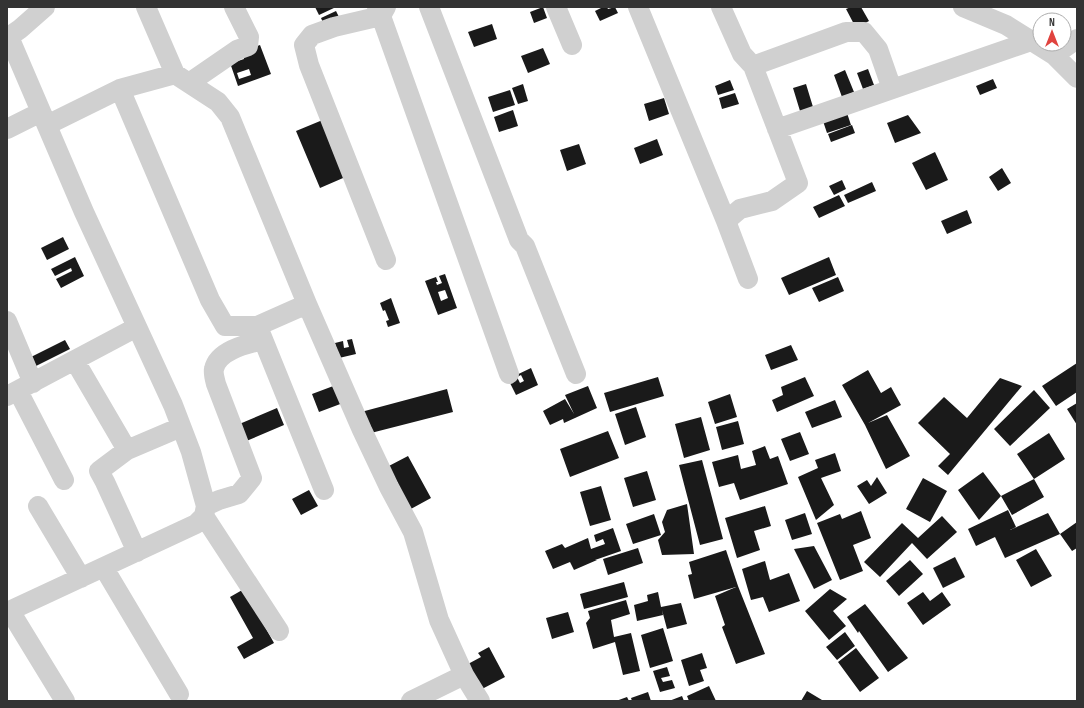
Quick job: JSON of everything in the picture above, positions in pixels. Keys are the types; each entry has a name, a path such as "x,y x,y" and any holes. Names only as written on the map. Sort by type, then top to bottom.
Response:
{"street":[{"path":"45,7 20,29 8,37 84,212 173,405 191,452 205,511 278,631"},
{"path":"146,7 182,79 218,102 230,117 306,304 362,430 389,487 413,532 439,620 464,675 480,701"},
{"path":"7,129 44,118 120,89 182,79 237,50 248,46 249,37 234,7"},
{"path":"430,7 519,240 525,246 576,374"},
{"path":"556,7 572,45"},
{"path":"638,7 726,221 748,279"},
{"path":"721,7 742,54 753,66 798,184 772,201 740,209 726,221"},
{"path":"963,7 1006,25 1054,55 1077,78"},
{"path":"386,260 309,65 304,45 312,35 381,10 510,374"},
{"path":"753,66 846,32 864,32 878,49 892,89"},
{"path":"1054,55 1077,39"},
{"path":"777,129 1031,41"},
{"path":"120,89 210,300 225,326 260,333"},
{"path":"65,701 9,612 196,524 205,511 219,500 239,494 252,478 216,384 214,370 219,358 306,304"},
{"path":"7,321 19,390 64,480"},
{"path":"19,390 137,327"},
{"path":"260,333 324,490"},
{"path":"75,361 127,450"},
{"path":"137,552 105,482 98,471 127,450 181,427"},
{"path":"38,506 81,578"},
{"path":"104,568 179,694"},
{"path":"411,701 464,675"}],"building":[{"path":"315,7 336,7 319,15"},
{"path":"543,7 547,18 534,23 530,12"},
{"path":"603,7 607,7 608,9 615,7 618,13 600,21 595,11"},
{"path":"851,7 861,7 869,21 856,28 846,9"},
{"path":"336,11 339,17 324,25 321,18"},
{"path":"492,24 497,39 474,47 468,32"},
{"path":"260,45 271,74 238,86 228,57","holes":["243,55 244,59 232,63","249,69 251,75 239,79 237,73"]},
{"path":"543,48 550,64 528,73 521,56"},
{"path":"868,69 874,85 863,89 857,73"},
{"path":"845,70 854,92 842,97 834,75"},
{"path":"993,79 997,88 980,95 976,86"},
{"path":"730,80 734,90 718,95 715,86"},
{"path":"523,84 528,101 518,104 512,88"},
{"path":"806,84 813,107 800,111 793,88"},
{"path":"510,90 515,105 493,112 488,97"},
{"path":"735,93 739,104 722,109 719,98"},
{"path":"664,98 669,114 649,121 644,104"},
{"path":"513,110 518,126 499,132 494,117"},
{"path":"847,113 851,125 827,133 823,121"},
{"path":"908,115 921,133 895,143 887,123"},
{"path":"325,119 350,175 320,188 296,131"},
{"path":"852,125 855,133 831,142 828,134"},
{"path":"657,139 663,155 640,164 634,148"},
{"path":"579,144 586,164 567,171 560,150"},
{"path":"935,152 948,180 926,190 912,163"},
{"path":"1002,168 1011,183 998,191 989,177"},
{"path":"842,180 846,189 834,195 829,186"},
{"path":"872,182 876,191 848,203 844,195"},
{"path":"839,195 845,206 819,218 813,207"},
{"path":"967,210 972,223 947,234 941,221"},
{"path":"63,237 69,249 47,260 41,248"},
{"path":"75,257 84,276 61,288 56,279 72,271 71,268 55,276 51,269"},
{"path":"829,257 836,275 789,295 781,278"},
{"path":"445,274 457,308 438,315 425,281 436,277 438,282 436,282 437,285 442,283 439,276","holes":["445,290 448,298 441,301 438,292"]},
{"path":"838,277 844,291 819,302 812,288"},
{"path":"391,298 400,323 388,327 386,321 389,320 380,303"},
{"path":"352,339 356,354 339,358 335,343 343,341 344,348 349,347 347,340"},
{"path":"65,340 70,349 30,369 25,360"},
{"path":"791,345 798,360 771,370 765,355"},
{"path":"1077,363 1077,392 1056,406 1042,386"},
{"path":"531,368 538,385 516,395 508,379","holes":["521,375 524,381 520,383 517,377"]},
{"path":"868,370 881,393 891,387 901,405 868,423 887,415 910,456 886,469 865,425 842,385"},
{"path":"658,377 664,396 610,412 604,393"},
{"path":"805,377 814,396 777,412 772,400 783,395 781,387"},
{"path":"1000,378 1022,386 948,475 938,466 950,454 918,423 944,397 967,418"},
{"path":"336,385 343,403 319,412 312,394"},
{"path":"588,386 597,408 564,423 563,419 550,425 543,411 565,399 574,414 565,395"},
{"path":"447,389 453,412 367,434 361,412"},
{"path":"1034,390 1050,408 1010,446 994,429"},
{"path":"730,394 737,417 715,424 708,402"},
{"path":"835,400 842,417 812,428 805,412"},
{"path":"1077,403 1077,425 1067,409"},
{"path":"636,407 646,437 625,445 615,414"},
{"path":"277,408 284,425 244,442 237,425"},
{"path":"701,417 710,450 684,458 675,424"},
{"path":"738,421 744,444 722,450 716,427"},
{"path":"608,431 619,458 570,477 560,449"},
{"path":"800,432 809,454 790,461 781,439"},
{"path":"1049,433 1065,459 1034,479 1017,454"},
{"path":"765,446 770,459 778,456 788,484 740,500 734,483 719,487 712,462 738,455 741,469 756,465 752,451"},
{"path":"835,453 841,471 821,478 834,505 816,520 798,477 818,468 815,460"},
{"path":"408,456 431,498 409,510 385,468"},
{"path":"702,460 723,539 700,545 679,465"},
{"path":"647,471 656,500 633,507 624,478"},
{"path":"983,472 1001,496 979,520 958,490"},
{"path":"877,477 887,493 869,504 857,486 867,480 871,486"},
{"path":"923,478 947,491 930,522 906,509"},
{"path":"1034,479 1044,497 1012,515 1001,496"},
{"path":"601,486 611,520 590,526 580,492"},
{"path":"309,490 318,506 301,515 292,499"},
{"path":"687,504 694,554 662,555 658,540 665,532 662,522 667,510"},
{"path":"765,506 771,526 754,531 760,550 737,558 725,518"},
{"path":"1008,510 1016,527 1010,530 1048,513 1060,534 1005,558 995,537 976,546 968,529"},
{"path":"861,511 871,538 853,545 863,571 840,580 817,523 840,514 842,519"},
{"path":"805,513 812,534 792,540 785,520"},
{"path":"654,514 661,535 633,544 626,524"},
{"path":"942,516 957,532 927,559 912,543 880,577 864,562 902,523 918,538"},
{"path":"1077,522 1077,548 1072,551 1060,534"},
{"path":"613,528 621,551 595,560 597,560 574,570 570,562 553,569 545,551 562,544 565,548 588,538 591,549 605,544 603,539 596,542 594,535"},
{"path":"814,546 832,580 814,589 794,549"},
{"path":"638,548 643,563 608,575 603,559"},
{"path":"1036,549 1052,576 1031,587 1016,560"},
{"path":"726,550 738,586 765,654 736,664 722,627 725,625 715,596 736,587 694,599 688,575 692,574 689,562"},
{"path":"955,557 965,577 943,588 933,568"},
{"path":"910,560 923,574 899,596 886,581"},
{"path":"765,561 770,580 789,573 800,601 769,612 763,597 751,600 742,569"},
{"path":"624,582 628,597 584,609 580,594"},
{"path":"244,589 274,643 244,659 237,647 253,638 230,597"},
{"path":"830,589 847,599 833,611 846,626 829,640 805,611"},
{"path":"658,592 661,607 681,603 687,624 667,629 662,610 663,615 637,621 634,605 648,601 647,595"},
{"path":"923,592 930,601 942,592 951,605 923,625 907,603"},
{"path":"626,600 630,614 611,620 614,637 631,633 640,671 623,675 615,642 593,649 586,623 590,618 588,611"},
{"path":"865,604 908,658 888,672 859,631 858,633 847,617"},
{"path":"568,612 574,632 552,639 546,618"},
{"path":"663,628 673,661 650,668 641,635"},
{"path":"845,632 855,646 837,660 826,647"},
{"path":"489,647 505,677 482,689 468,664 481,657 478,653"},
{"path":"856,648 879,678 860,692 838,662"},
{"path":"702,653 707,668 700,670 704,681 689,686 681,660"},
{"path":"667,667 670,676 661,678 663,682 672,680 675,688 660,692 653,671"},
{"path":"709,686 716,701 689,701 687,696"},
{"path":"807,691 822,700 801,701"},
{"path":"648,692 651,701 632,701 631,698"},
{"path":"682,696 684,701 669,701"},
{"path":"627,697 629,701 616,701"}]}
